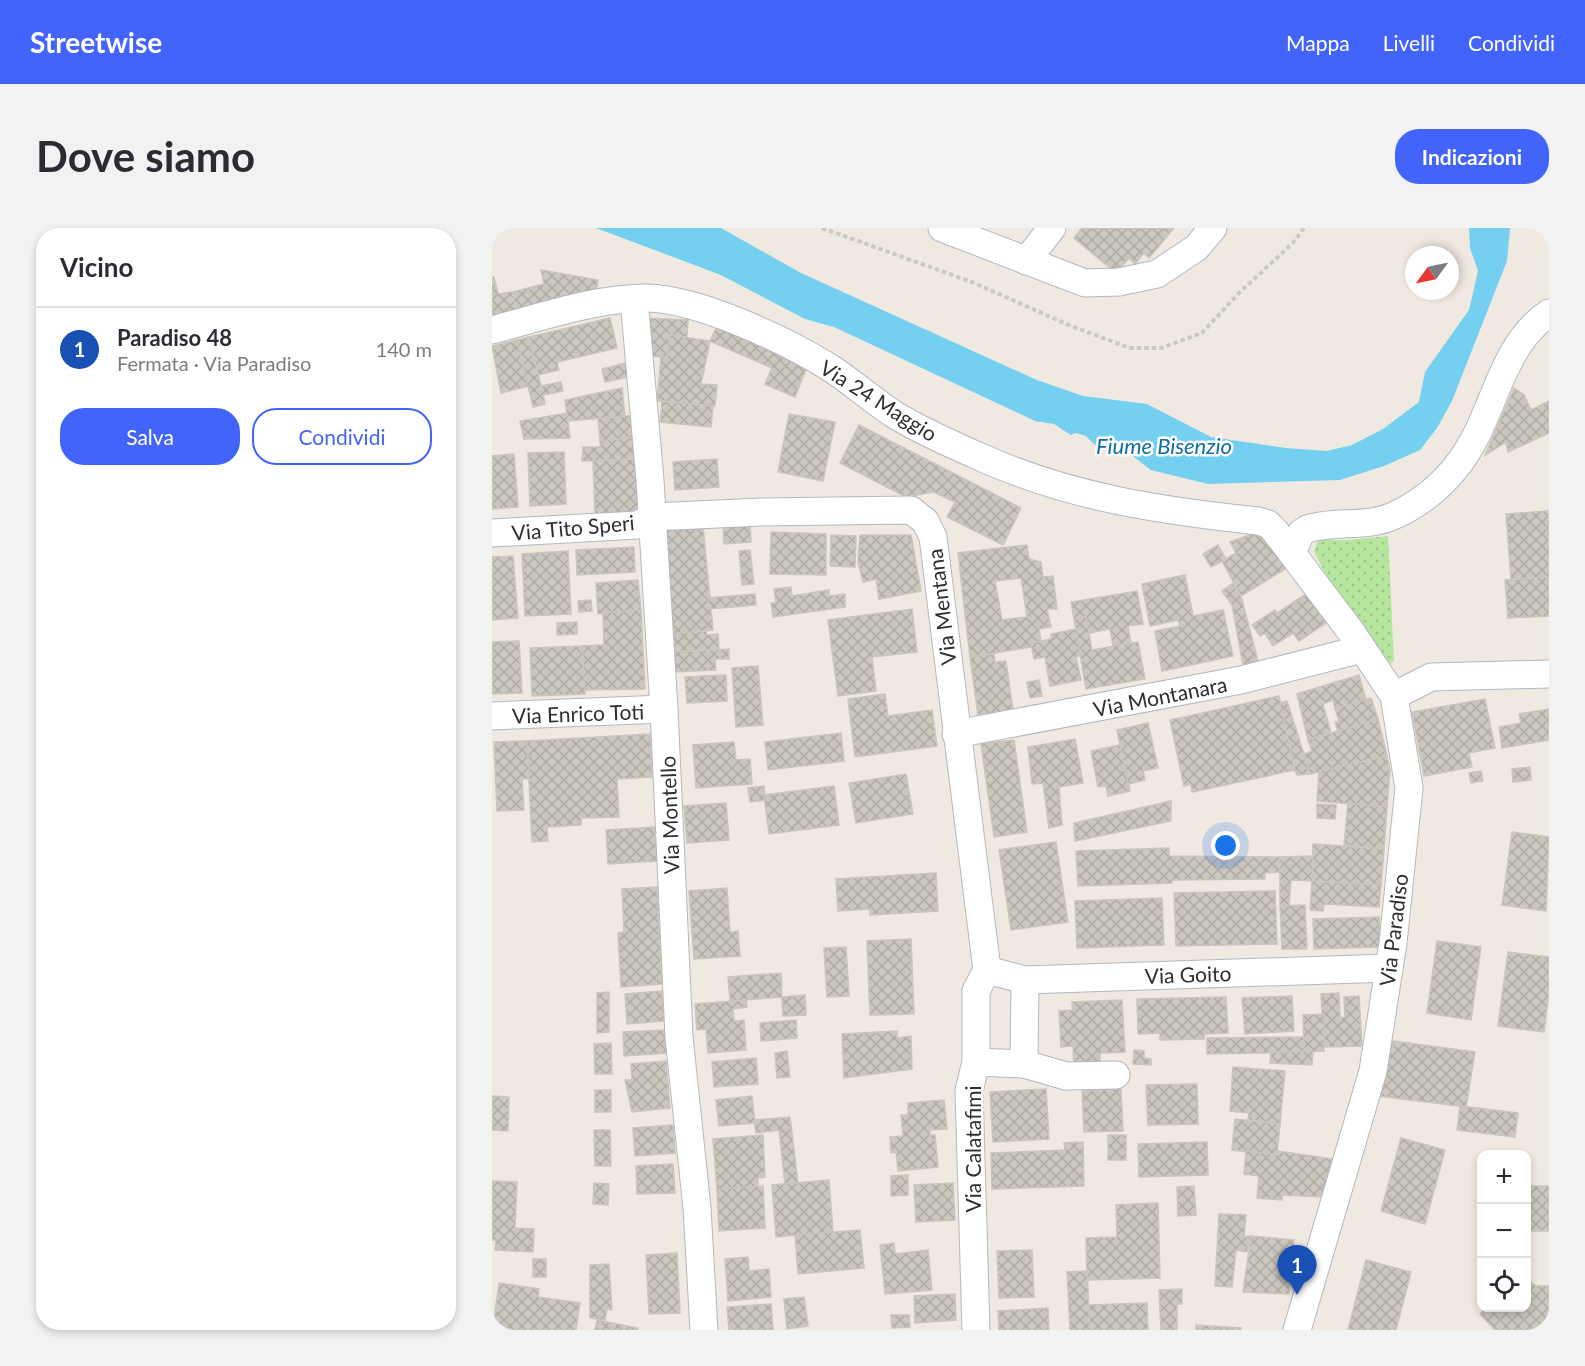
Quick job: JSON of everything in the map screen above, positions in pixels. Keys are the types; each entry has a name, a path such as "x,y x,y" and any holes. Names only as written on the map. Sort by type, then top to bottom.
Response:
{"street":[{"path":"942,228 1085,283 1119,282 1156,274 1196,248 1213,228"},
{"path":"1026,261 1052,228"},
{"name":"Via 24 Maggio","path":"492,330 574,308 634,299 661,299 683,304 775,338 828,366 897,416 987,460 1087,496 1126,504 1264,522 1275,531 1292,552"},
{"name":"Via Montello","path":"634,299 652,517 664,709 679,1037 697,1208 704,1330"},
{"path":"1292,552 1301,533 1307,529 1375,522 1391,517 1420,501 1443,482 1458,465 1477,434 1514,351 1528,331 1549,313"},
{"name":"Via Mentana","path":"652,517 761,512 911,510 922,517 933,537 987,970"},
{"name":"Via Tito Speri","path":"492,533 638,525 652,517"},
{"name":"Via Paradiso","path":"1292,552 1394,696 1409,788 1389,968 1373,1071 1297,1330"},
{"name":"Via Montanara","path":"956,734 1241,680 1362,649"},
{"path":"1394,696 1431,677 1549,674"},
{"name":"Via Enrico Toti","path":"492,716 664,709"},
{"name":"Via Goito","path":"987,970 1025,980 1389,968"},
{"name":"Via Calatafimi","path":"976,1330 969,1091 976,1062 976,991 987,970"},
{"path":"1024,1064 1025,980"},
{"path":"976,1062 1024,1064 1066,1076 1116,1075"}],"green space":[{"path":"1388,536 1394,661 1390,664 1326,575 1314,551 1318,540"}],"water":[{"name":"Fiume Bisenzio","path":"596,228 721,228 801,273 1037,380 1083,396 1147,404 1211,437 1286,448 1327,451 1352,445 1383,429 1419,402 1425,372 1469,310 1478,271 1470,248 1469,228 1510,228 1507,261 1452,401 1437,428 1420,450 1384,466 1340,480 1208,484 1151,470 1134,457 1098,448 1086,436 1076,433 1071,435 1054,424 1035,421 834,327 805,319 721,275"}],"building":[{"path":"1082,228 1174,228 1149,258 1144,253 1135,264 1129,258 1116,273 1074,238"},
{"path":"541,270 598,280 596,294 517,313 512,292 544,284"},
{"path":"492,277 494,277 498,294 512,292 517,313 492,320"},
{"path":"610,318 617,348 557,362 559,370 538,375 529,337"},
{"path":"647,318 688,320 687,337 670,335 667,357 648,356"},
{"path":"718,324 809,362 795,397 765,384 772,368 710,341"},
{"path":"670,335 710,341 701,384 717,385 715,406 657,401 661,357 667,357"},
{"path":"529,337 541,386 561,382 563,391 543,395 545,404 533,407 517,340"},
{"path":"517,340 528,386 501,393 492,346"},
{"path":"630,362 633,376 605,382 602,369"},
{"path":"622,388 625,416 568,421 565,400"},
{"path":"1514,388 1524,395 1531,410 1549,401 1549,433 1508,452 1506,442 1485,455"},
{"path":"662,401 713,406 711,427 660,422"},
{"path":"567,413 570,438 524,439 520,421"},
{"path":"789,414 835,422 823,481 778,472"},
{"path":"635,415 637,437 600,441 598,419"},
{"path":"859,425 1021,508 1003,545 947,517 955,502 934,492 906,497 840,463"},
{"path":"637,437 636,459 582,461 583,447 601,447 600,441"},
{"path":"564,452 566,504 530,506 528,453"},
{"path":"514,454 518,507 492,509 492,456"},
{"path":"636,459 638,513 595,515 593,461"},
{"path":"717,459 719,487 675,490 673,462"},
{"path":"1548,511 1549,577 1511,579 1506,514"},
{"path":"750,523 751,542 724,544 723,525"},
{"path":"703,526 713,630 672,634 664,529"},
{"path":"1261,531 1290,566 1241,596 1222,561 1211,567 1203,554 1218,545 1226,559 1236,553 1230,542"},
{"path":"771,532 826,534 826,575 770,574"},
{"path":"831,535 856,536 855,567 830,566"},
{"path":"860,535 911,535 921,591 879,599 876,579 863,582 858,562"},
{"path":"1027,545 1029,559 1041,562 1043,577 1053,576 1057,609 1047,609 1051,627 1039,629 1041,641 1031,643 1032,647 970,657 958,553","holes":["1021,578 1027,617 1002,620 995,581"]},
{"path":"634,547 635,572 577,575 576,550"},
{"path":"750,550 754,584 742,585 739,551"},
{"path":"568,551 571,614 525,616 522,554"},
{"path":"513,556 518,618 492,620 492,557"},
{"path":"1185,575 1193,616 1223,610 1233,656 1162,671 1155,631 1180,626 1178,620 1150,626 1142,584"},
{"path":"1549,577 1549,616 1508,618 1505,580"},
{"path":"638,580 641,610 598,614 596,583"},
{"path":"1233,583 1241,596 1258,661 1243,665 1232,605 1222,591"},
{"path":"791,587 792,596 829,590 829,596 845,594 845,607 773,617 771,603 776,603 774,589"},
{"path":"1137,591 1143,624 1128,626 1131,643 1113,646 1110,629 1089,633 1086,617 1074,619 1071,602"},
{"path":"755,594 756,605 709,609 708,598"},
{"path":"1306,594 1326,623 1299,641 1293,633 1273,646 1265,633 1260,636 1252,625 1275,610 1277,613"},
{"path":"591,600 592,611 579,612 578,601"},
{"path":"912,609 917,652 872,657 876,691 838,696 828,620"},
{"path":"641,610 645,689 584,690 582,646 604,645 603,613"},
{"path":"1086,617 1092,650 1138,642 1145,679 1086,689 1074,619"},
{"path":"577,622 577,634 557,635 557,623"},
{"path":"1076,629 1081,656 1076,657 1081,680 1050,686 1045,657 1034,659 1031,643 1051,639 1051,634"},
{"path":"706,631 707,635 718,634 719,649 673,652 672,634"},
{"path":"519,641 522,693 492,694 492,642"},
{"path":"582,646 585,694 532,696 530,648"},
{"path":"729,649 729,659 715,659 716,670 674,672 673,652"},
{"path":"994,654 995,662 1006,661 1013,710 978,715 970,657"},
{"path":"758,666 763,725 736,727 732,668"},
{"path":"726,675 727,701 687,703 685,677"},
{"path":"1359,675 1366,700 1335,709 1333,700 1323,704 1331,733 1308,740 1297,694"},
{"path":"1039,680 1042,696 1030,698 1027,682"},
{"path":"885,694 888,716 932,710 937,746 855,757 848,699"},
{"path":"1279,696 1295,770 1192,792 1191,784 1184,786 1170,720"},
{"path":"1371,698 1378,719 1338,732 1335,722 1339,721 1335,709"},
{"path":"1485,699 1495,748 1469,753 1472,767 1424,776 1412,712"},
{"path":"1287,701 1310,774 1297,775 1295,770 1280,703"},
{"path":"1549,709 1549,740 1502,748 1499,727 1521,723 1519,714"},
{"path":"1378,719 1387,756 1310,774 1304,754 1312,751 1308,740"},
{"path":"1148,723 1158,768 1143,771 1145,780 1128,784 1117,730"},
{"path":"841,733 844,761 768,770 765,742"},
{"path":"650,734 652,777 617,779 619,817 581,818 581,825 547,827 548,841 532,842 527,741"},
{"path":"1075,739 1083,783 1059,787 1062,825 1049,828 1043,783 1032,784 1028,747"},
{"path":"1014,740 1027,832 994,837 981,744"},
{"path":"527,741 529,779 522,779 524,810 497,811 494,742"},
{"path":"734,742 736,760 750,759 752,784 696,788 693,745"},
{"path":"1120,745 1130,791 1108,796 1106,786 1098,787 1091,751"},
{"path":"1387,756 1390,770 1387,807 1317,801 1319,771"},
{"path":"1530,767 1531,780 1513,782 1512,769"},
{"path":"1481,771 1483,781 1471,783 1469,773"},
{"path":"906,774 913,814 856,823 849,783"},
{"path":"764,786 765,800 750,802 748,788"},
{"path":"834,786 839,825 769,834 764,795"},
{"path":"1171,801 1171,821 1075,841 1074,823"},
{"path":"726,803 729,840 687,843 684,806"},
{"path":"1348,803 1387,807 1384,849 1344,845"},
{"path":"1317,804 1336,805 1335,819 1317,818"},
{"path":"654,827 657,861 608,864 606,830"},
{"path":"1512,832 1549,837 1546,911 1502,905"},
{"path":"1056,842 1068,922 1011,930 999,850"},
{"path":"1313,844 1384,849 1381,885 1312,881"},
{"path":"1169,848 1169,856 1280,857 1280,872 1265,873 1265,879 1172,880 1172,883 1078,886 1076,851"},
{"path":"1313,856 1312,881 1291,880 1289,906 1280,906 1280,857"},
{"path":"936,873 938,911 870,915 870,909 838,911 836,879"},
{"path":"1312,881 1381,885 1379,907 1324,904 1323,911 1310,910"},
{"path":"657,887 662,984 621,987 618,933 624,932 622,889"},
{"path":"727,888 730,932 738,931 740,956 694,959 689,891"},
{"path":"1275,891 1277,944 1176,946 1174,893"},
{"path":"1162,898 1164,945 1077,948 1075,901"},
{"path":"1305,905 1307,949 1282,949 1280,906"},
{"path":"1379,917 1380,947 1314,949 1313,919"},
{"path":"911,939 914,1014 870,1015 867,941"},
{"path":"1437,941 1481,947 1471,1020 1427,1013"},
{"path":"846,947 849,996 827,997 824,948"},
{"path":"1508,952 1549,957 1549,992 1544,1032 1498,1026"},
{"path":"781,973 782,997 730,1001 728,977"},
{"path":"662,991 664,1021 627,1024 625,994"},
{"path":"609,992 609,1032 597,1033 597,993"},
{"path":"1339,993 1340,1018 1345,1017 1344,997 1359,996 1362,1046 1324,1047 1321,994"},
{"path":"805,995 806,1015 783,1016 782,997"},
{"path":"1292,996 1294,1031 1245,1034 1242,998"},
{"path":"1226,997 1228,1033 1204,1034 1204,1039 1160,1040 1160,1033 1138,1034 1137,999"},
{"path":"746,1000 747,1007 733,1009 734,1021 744,1020 746,1050 708,1053 706,1029 697,1030 695,1004"},
{"path":"1122,1000 1125,1052 1100,1053 1100,1069 1074,1070 1073,1046 1061,1047 1059,1011 1073,1010 1072,1002"},
{"path":"1324,1014 1324,1051 1304,1052 1303,1015"},
{"path":"796,1020 797,1038 761,1041 760,1023"},
{"path":"667,1030 668,1053 624,1056 623,1032"},
{"path":"897,1031 897,1038 911,1036 912,1069 844,1078 842,1034"},
{"path":"1304,1037 1304,1052 1207,1054 1207,1038"},
{"path":"1393,1041 1475,1052 1466,1107 1379,1096"},
{"path":"611,1043 612,1074 595,1074 594,1044"},
{"path":"1134,1050 1144,1051 1144,1058 1151,1059 1151,1065 1133,1064"},
{"path":"787,1051 790,1077 777,1078 775,1053"},
{"path":"1313,1051 1312,1065 1270,1063 1271,1052"},
{"path":"756,1058 758,1084 714,1087 712,1062"},
{"path":"666,1061 670,1108 632,1112 625,1080 632,1080 631,1064"},
{"path":"1233,1067 1285,1071 1280,1124 1248,1120 1249,1113 1230,1111"},
{"path":"1197,1084 1198,1124 1148,1125 1146,1085"},
{"path":"1046,1089 1049,1139 993,1142 990,1092"},
{"path":"1121,1089 1123,1131 1084,1132 1082,1091"},
{"path":"595,1090 611,1090 611,1112 595,1112"},
{"path":"492,1096 509,1097 508,1131 492,1130"},
{"path":"752,1096 755,1123 719,1126 716,1100"},
{"path":"944,1100 947,1129 930,1130 930,1135 935,1135 938,1167 898,1171 896,1152 891,1153 890,1137 903,1136 901,1115 908,1115 908,1103"},
{"path":"1460,1106 1518,1113 1515,1137 1457,1130"},
{"path":"790,1117 798,1183 785,1184 779,1130 756,1133 754,1120"},
{"path":"1235,1119 1280,1124 1277,1155 1232,1150"},
{"path":"673,1125 675,1153 635,1156 633,1128"},
{"path":"594,1130 610,1130 611,1166 595,1166"},
{"path":"763,1135 765,1177 758,1178 758,1187 717,1189 713,1139"},
{"path":"1108,1135 1126,1135 1126,1160 1108,1160"},
{"path":"1401,1138 1445,1150 1425,1224 1381,1211"},
{"path":"1083,1142 1084,1186 992,1189 991,1153 1065,1150 1064,1143"},
{"path":"1207,1142 1208,1175 1139,1177 1138,1144"},
{"path":"1246,1151 1277,1155 1278,1151 1340,1160 1325,1197 1282,1195 1282,1200 1257,1198 1259,1176 1244,1174"},
{"path":"673,1164 675,1193 637,1194 636,1166"},
{"path":"908,1175 908,1195 891,1196 891,1176"},
{"path":"829,1180 833,1232 776,1237 772,1185"},
{"path":"492,1181 517,1182 515,1228 534,1229 533,1252 495,1250 496,1240 492,1240"},
{"path":"594,1183 609,1184 608,1205 593,1204"},
{"path":"953,1183 955,1220 916,1222 914,1185"},
{"path":"763,1186 765,1228 719,1231 717,1189"},
{"path":"1194,1186 1196,1215 1178,1216 1177,1187"},
{"path":"1531,1186 1549,1186 1549,1231 1531,1231"},
{"path":"1158,1203 1160,1278 1087,1280 1086,1238 1117,1237 1116,1205"},
{"path":"1219,1214 1246,1215 1244,1237 1251,1236 1247,1252 1236,1250 1232,1287 1215,1286"},
{"path":"860,1230 864,1268 798,1274 795,1235"},
{"path":"1251,1236 1294,1240 1289,1294 1243,1292"},
{"path":"894,1243 895,1254 928,1250 932,1290 885,1294 880,1245"},
{"path":"1032,1250 1034,1297 999,1298 997,1251"},
{"path":"677,1253 680,1313 649,1314 646,1255"},
{"path":"748,1257 749,1271 769,1269 771,1297 728,1301 725,1259"},
{"path":"533,1259 546,1259 546,1277 533,1277"},
{"path":"1366,1260 1411,1272 1396,1330 1348,1330"},
{"path":"609,1264 612,1310 607,1309 605,1320 590,1318 590,1265"},
{"path":"1087,1271 1090,1330 1070,1330 1067,1272"},
{"path":"1531,1282 1536,1286 1549,1286 1549,1330 1495,1330 1480,1314 1482,1312 1531,1312"},
{"path":"499,1283 539,1289 538,1297 580,1303 576,1330 513,1330 493,1327"},
{"path":"1182,1289 1182,1304 1177,1304 1177,1330 1161,1330 1159,1290"},
{"path":"955,1294 956,1320 915,1323 914,1296"},
{"path":"804,1297 808,1326 787,1329 784,1299"},
{"path":"1147,1303 1148,1330 1090,1330 1089,1305"},
{"path":"771,1304 773,1330 729,1330 727,1307"},
{"path":"1048,1308 1049,1330 999,1330 998,1311"},
{"path":"891,1315 909,1315 910,1327 892,1328"},
{"path":"597,1320 638,1328 638,1330 595,1330"},
{"path":"1196,1325 1241,1328 1241,1330 1196,1330"}],"place":[{"name":"Paradiso 48","path":"1297,1295"}]}
